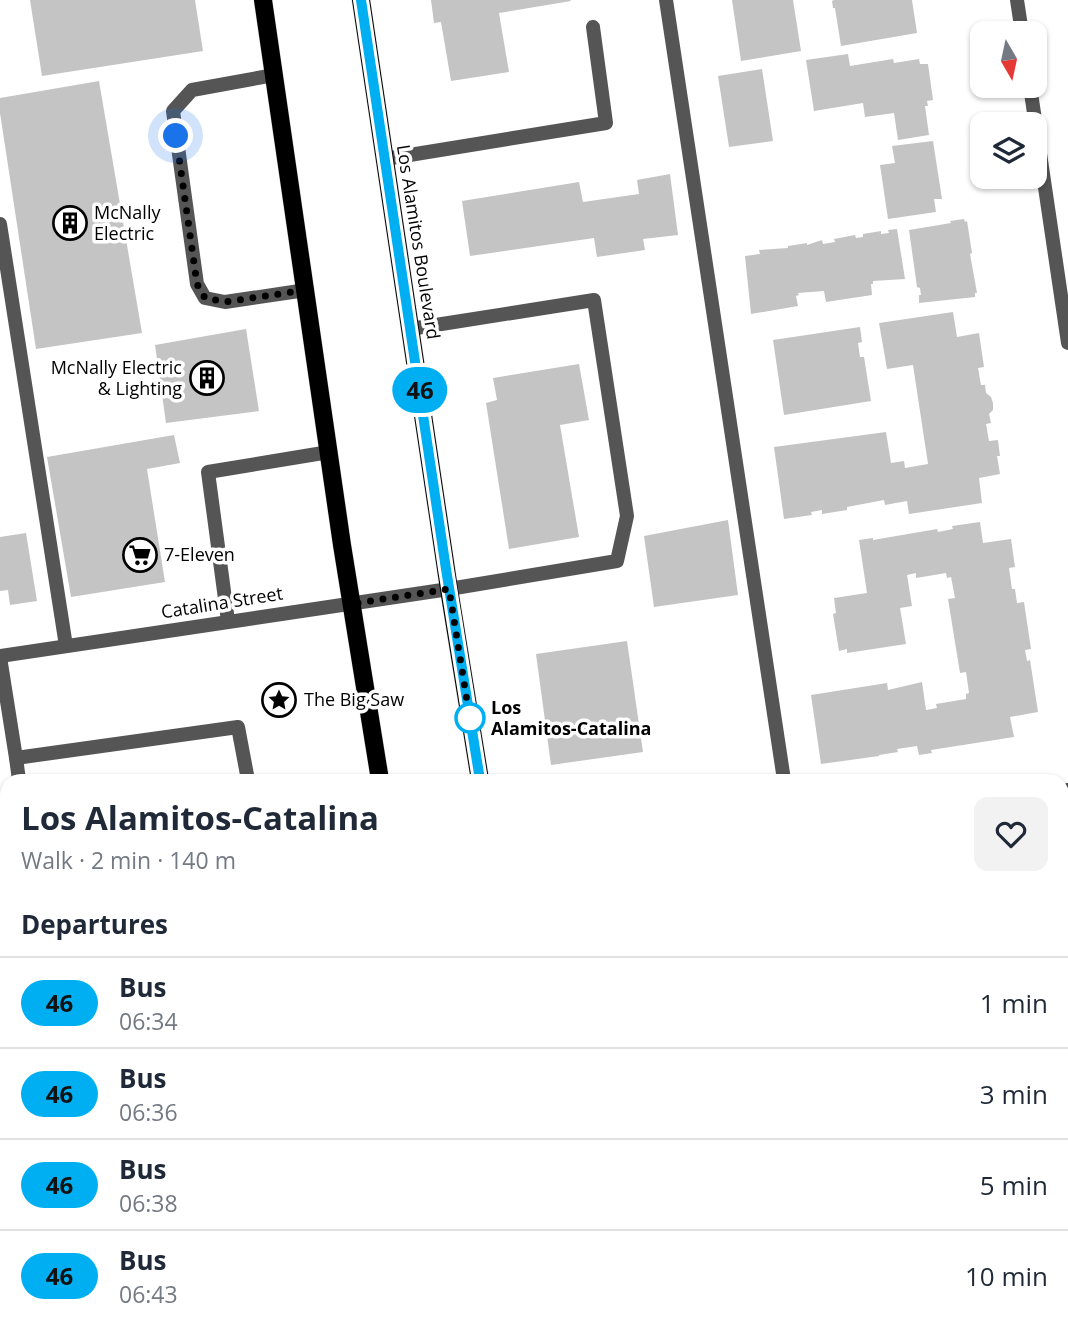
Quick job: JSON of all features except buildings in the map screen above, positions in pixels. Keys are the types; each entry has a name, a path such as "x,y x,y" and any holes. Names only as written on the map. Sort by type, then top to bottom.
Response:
{"main road":[{"path":"262,0 351,604 379,774"},
{"name":"Los Alamitos Boulevard","path":"361,0 479,774"}],"street":[{"path":"666,0 783,774"},
{"path":"1017,0 1020,21"},
{"path":"385,159 606,123 593,27"},
{"path":"274,75 192,90 173,111 197,284 205,298 225,302 306,290"},
{"path":"1032,98 1068,343"},
{"path":"0,224 66,646"},
{"name":"Catalina Street","path":"0,656 449,589 617,561 627,516 594,299 410,329"},
{"path":"228,621 208,472 329,452"},
{"path":"0,656 18,774"},
{"path":"16,758 239,727 247,774"}],"bus line":[{"name":"46","path":"361,0 479,774"}],"place":[{"name":"McNally Electric","path":"70,223"},
{"name":"McNally Electric & Lighting","path":"207,378"},
{"name":"7-Eleven","path":"140,555"},
{"name":"The Big Saw","path":"279,700"},
{"name":"Los Alamitos-Catalina","path":"470,718"}],"route":[{"path":"176,136 197,284 205,298 225,302 306,290 351,604 449,589 471,726 470,718"}]}
